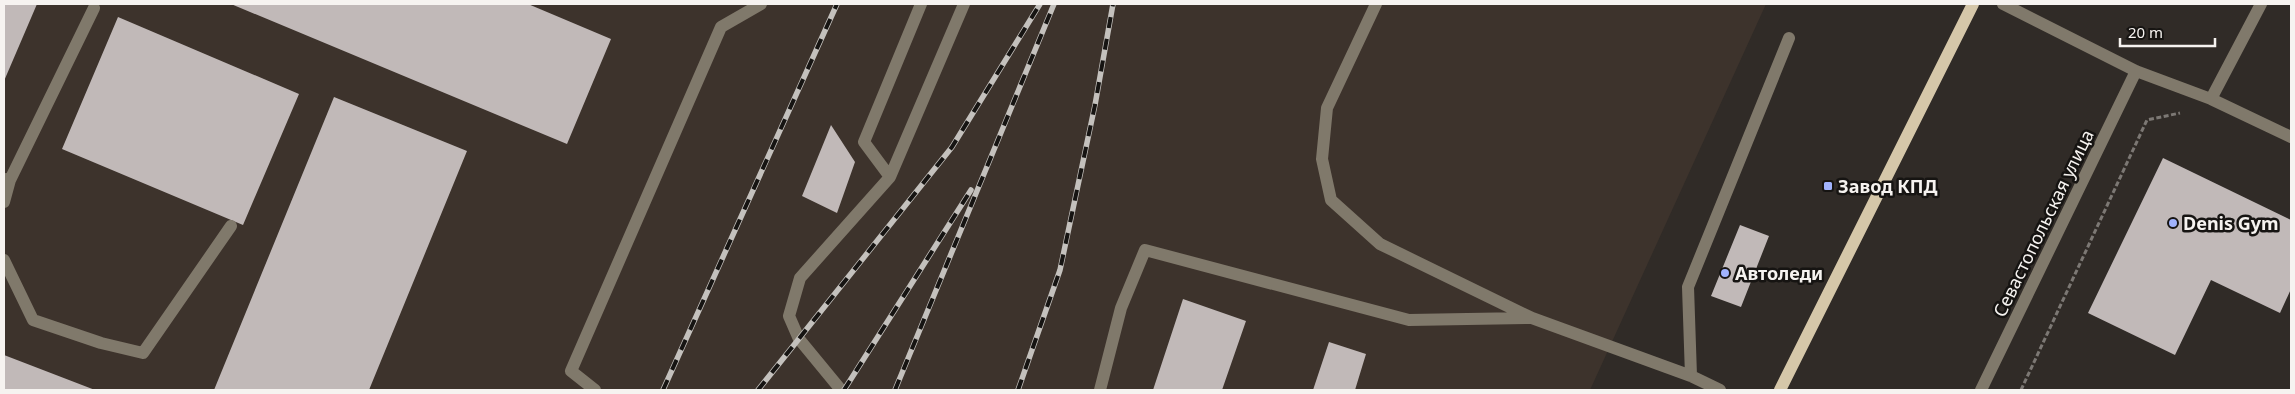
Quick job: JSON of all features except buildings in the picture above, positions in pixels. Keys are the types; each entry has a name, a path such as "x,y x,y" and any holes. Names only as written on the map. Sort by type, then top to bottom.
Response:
{"main road":[{"path":"1780,390 1973,4"}],"street":[{"path":"595,390 571,371 721,27 761,4"},
{"path":"890,177 864,142 921,4"},
{"path":"842,390 799,339 789,316 800,278 890,177 964,4"},
{"path":"1376,4 1327,108 1322,159 1332,200 1380,244 1532,318 1691,376 1720,390"},
{"path":"2003,4 2136,71 2211,99 2291,137"},
{"path":"2211,99 2261,4"},
{"path":"4,202 7,180 94,8"},
{"path":"1691,376 1688,287 1789,38"},
{"name":"Севастопольская улица","path":"1981,390 2136,71"},
{"path":"4,260 33,320 101,343 143,353 231,226"},
{"path":"1100,390 1122,308 1146,250 1408,320 1532,318"}],"path":[{"path":"2021,390 2147,120 2190,111"}],"shaded area":[{"path":"4,4 1766,4 1590,390 4,390"}],"railway":[{"path":"663,390 837,4"},
{"path":"758,390 952,147 1040,4"},
{"path":"895,390 1054,4"},
{"path":"1018,390 1060,270 1095,105 1113,4"},
{"path":"844,390 971,190"}],"place":[{"name":"Завод КПД","path":"1828,186"},
{"name":"Denis Gym","path":"2173,223"},
{"name":"Автоледи","path":"1725,273"}]}
